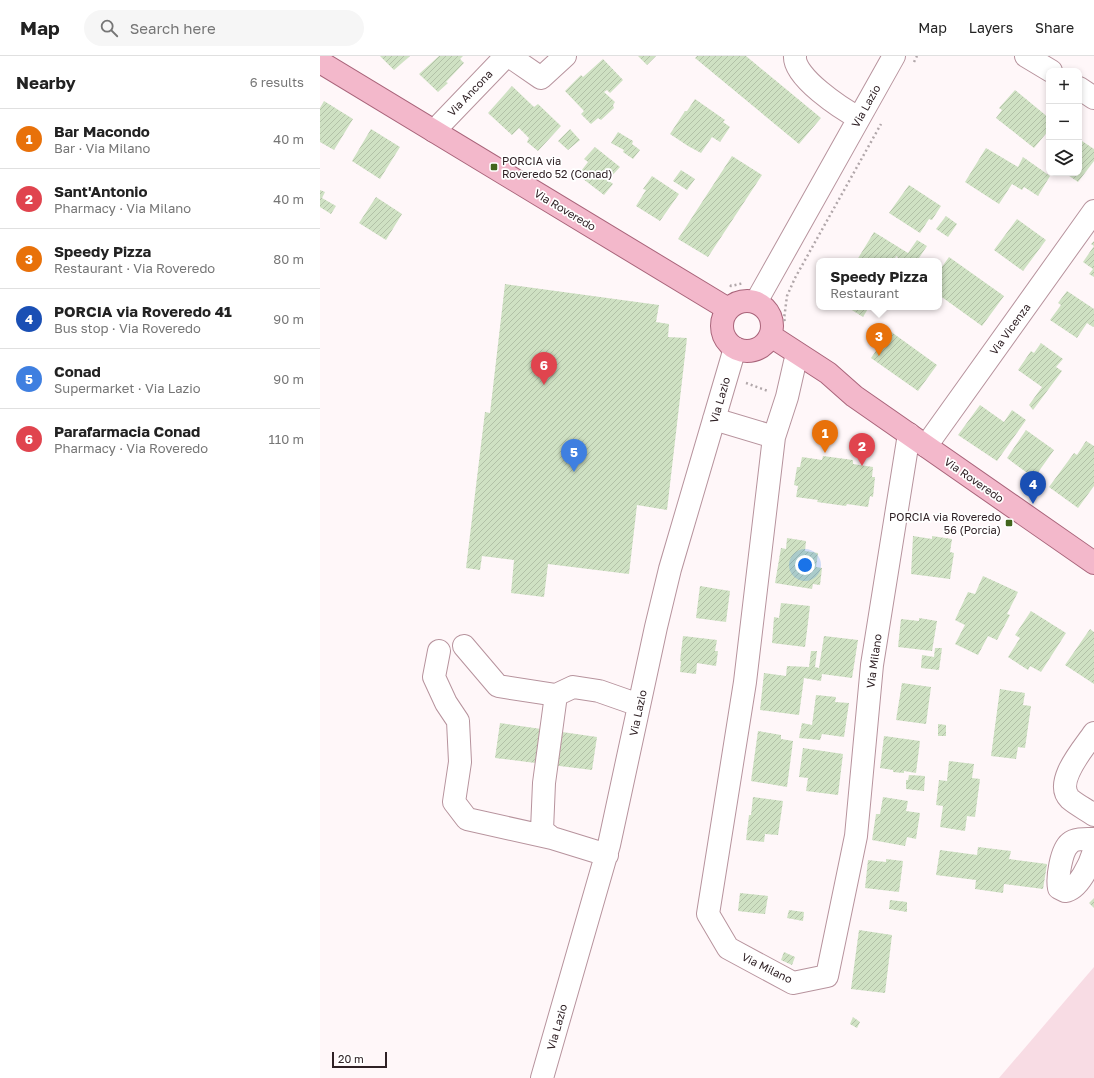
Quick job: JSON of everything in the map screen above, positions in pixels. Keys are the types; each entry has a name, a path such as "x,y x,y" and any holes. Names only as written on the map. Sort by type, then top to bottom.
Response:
{"main road":[{"name":"Via Roveredo","path":"320,62 728,309"},
{"path":"741,301 756,302 763,306 768,312 772,320 774,335 758,349 742,351 729,344 724,337 722,322 724,315 734,304 741,301"},
{"name":"Via Roveredo","path":"774,335 795,362 854,396"},
{"name":"Via Roveredo","path":"774,335 828,374 854,396 1094,563"}],"street":[{"name":"Via Ancona","path":"434,131 508,56 541,78 565,56"},
{"path":"795,56 797,67 805,77 838,105 859,118"},
{"path":"1026,56 1046,68"},
{"name":"Via Lazio","path":"756,302 859,118 904,60"},
{"path":"1082,90 1094,98"},
{"name":"Via Vicenza","path":"917,440 1094,211"},
{"name":"Via Lazio","path":"542,1078 607,855 670,569 735,348"},
{"name":"Via Milano","path":"795,362 787,397 774,437 745,682 708,914 728,948 793,983 827,976 856,836 872,665 917,440"},
{"path":"714,419 774,437"},
{"path":"464,646 498,686 556,695 573,687 599,691 639,705"},
{"path":"439,651 434,677 446,702 458,721 460,762 454,802 467,819 552,838 607,855"},
{"path":"552,838 542,830 544,783 556,695"},
{"path":"1094,733 1067,774 1065,787 1069,798 1094,815"},
{"path":"1094,839 1082,839 1070,842 1065,848 1058,881 1059,888 1065,891 1070,890 1084,874 1090,864 1094,852"}],"path":[{"path":"904,60 917,56"},
{"path":"774,335 784,319 787,296 795,278 884,119"},
{"path":"725,283 731,286 750,282"},
{"path":"726,377 771,392"}],"shaded area":[{"path":"1094,967 1094,1078 999,1078"}],"building":[{"path":"380,56 410,56 394,70"},
{"path":"439,56 463,56 460,59 464,63 446,82 448,83 438,92 419,74"},
{"path":"638,56 656,56 647,65"},
{"path":"697,56 746,56 821,118 799,144 695,58"},
{"path":"603,59 623,80 610,93 607,90 604,92 615,102 613,105 614,108 601,120 598,118 591,124 581,114 584,111 565,91 581,75 583,77"},
{"path":"512,86 534,107 538,104 561,126 538,151 527,142 529,138 519,128 512,135 488,113"},
{"path":"1015,90 1046,116 1046,134 1034,148 996,118 1002,110 999,108"},
{"path":"695,99 725,120 723,122 730,127 720,142 712,137 701,153 670,134"},
{"path":"324,101 353,119 334,150 320,142 320,108"},
{"path":"371,129 400,147 380,179 352,161"},
{"path":"570,129 580,140 568,150 558,141"},
{"path":"618,132 633,141 632,144 640,150 633,159 623,152 624,150 611,143"},
{"path":"1082,141 1094,149 1094,161 1078,182 1069,176 1082,176"},
{"path":"595,147 620,167 608,180 613,184 604,195 578,175 588,162 584,159"},
{"path":"986,148 1018,167 1023,157 1046,173 1046,176 1050,176 1038,196 1024,187 1022,190 1012,184 999,204 965,182"},
{"path":"732,156 762,175 708,257 678,239"},
{"path":"681,170 695,179 687,190 673,181"},
{"path":"652,176 679,194 660,221 636,206 646,190 643,189"},
{"path":"909,185 941,206 932,220 929,219 920,233 889,213"},
{"path":"320,190 325,192 322,198 336,206 331,214 320,207"},
{"path":"376,197 402,214 386,240 359,223"},
{"path":"946,216 957,224 948,237 936,229"},
{"path":"1017,219 1046,240 1023,271 994,250"},
{"path":"874,232 908,253 917,240 927,246 919,258 897,258 896,256 895,258 858,258"},
{"path":"1094,246 1094,277 1089,274 1093,269 1083,262"},
{"path":"949,257 1004,296 982,326 942,297 942,267"},
{"path":"505,284 659,305 656,322 669,324 668,337 687,338 667,510 637,505 629,574 548,564 544,597 511,593 514,560 482,556 480,570 466,568 485,412 490,413"},
{"path":"1067,291 1094,309 1094,326 1093,327 1087,323 1077,338 1050,320 1061,305 1058,303"},
{"path":"852,310 867,310 863,317"},
{"path":"890,331 937,365 918,391 871,358"},
{"path":"1041,343 1063,359 1056,367 1062,371 1033,410 1029,405 1042,387 1018,370 1031,351 1034,353"},
{"path":"980,405 1004,422 1012,410 1026,420 997,461 958,435"},
{"path":"1026,430 1054,450 1034,478 1007,458"},
{"path":"1086,441 1094,446 1094,486 1078,508 1049,487 1074,453 1077,455"},
{"path":"823,456 853,460 853,464 873,467 872,477 875,477 873,497 870,496 868,507 817,502 818,500 796,497 798,486 794,485 797,467 800,467 802,457 822,460"},
{"path":"913,536 932,539 932,536 952,539 950,552 954,553 950,579 911,574"},
{"path":"787,538 806,541 805,551 818,553 816,567 822,568 820,585 813,584 812,589 775,583 781,548 786,549"},
{"path":"983,576 1018,592 1007,614 1010,615 997,640 988,636 978,655 955,644 965,625 955,620 968,592 975,594"},
{"path":"700,586 730,591 726,622 696,618"},
{"path":"781,603 810,606 805,647 772,643 774,617 779,618"},
{"path":"1031,611 1066,633 1041,672 1030,666 1028,670 1008,657 1020,638 1015,635"},
{"path":"919,618 937,621 932,651 898,647 901,619 919,621"},
{"path":"1090,629 1094,632 1094,684 1065,665"},
{"path":"683,636 717,640 715,651 718,651 716,666 697,663 696,674 680,672"},
{"path":"824,636 858,640 852,678 822,674 821,681 804,678 799,715 760,710 764,673 786,676 787,666 809,667 811,651 817,651 815,667 819,668"},
{"path":"935,648 942,648 939,670 921,668 922,655 934,657"},
{"path":"902,683 931,687 926,724 896,720"},
{"path":"1000,689 1025,693 1023,705 1031,706 1025,748 1018,747 1016,759 991,756"},
{"path":"816,695 836,697 835,702 849,703 844,737 822,734 820,740 799,738 802,723 812,725"},
{"path":"500,723 597,737 592,770 495,758"},
{"path":"938,724 946,725 946,736 938,736"},
{"path":"758,731 781,735 781,739 793,741 787,787 751,781"},
{"path":"884,736 920,741 916,773 904,771 904,773 893,772 893,770 880,768"},
{"path":"803,748 843,754 838,795 806,791 808,778 799,777"},
{"path":"949,761 974,764 972,778 980,779 975,817 967,816 965,831 940,827 943,806 936,805 939,780 947,781"},
{"path":"909,775 925,776 924,791 906,789 906,780 908,780"},
{"path":"753,797 783,801 778,835 765,834 764,842 746,840"},
{"path":"883,797 908,801 906,811 920,813 916,839 907,837 905,846 872,840 876,814 880,814"},
{"path":"978,847 1011,851 1009,859 1047,864 1043,889 1004,884 1003,893 975,889 976,880 936,875 940,850 977,855"},
{"path":"886,859 903,861 899,892 865,888 868,860 886,862"},
{"path":"740,893 768,896 765,914 738,911"},
{"path":"1094,898 1094,908 1089,903"},
{"path":"890,900 907,902 907,912 889,909"},
{"path":"789,910 804,912 803,921 787,918"},
{"path":"859,930 892,935 885,993 851,989"},
{"path":"784,952 795,957 792,965 781,960"},
{"path":"853,1017 860,1022 857,1028 850,1024"}],"place":[{"name":"PORCIA via Roveredo 52 (Conad)","path":"494,167"},
{"name":"Speedy Pizza","path":"879,356"},
{"name":"Parafarmacia Conad","path":"544,385"},
{"name":"Bar Macondo","path":"825,453"},
{"name":"Sant'Antonio","path":"862,466"},
{"name":"Conad","path":"574,472"},
{"name":"PORCIA via Roveredo 41","path":"1033,504"},
{"name":"PORCIA via Roveredo 56 (Porcia)","path":"1009,523"}]}
